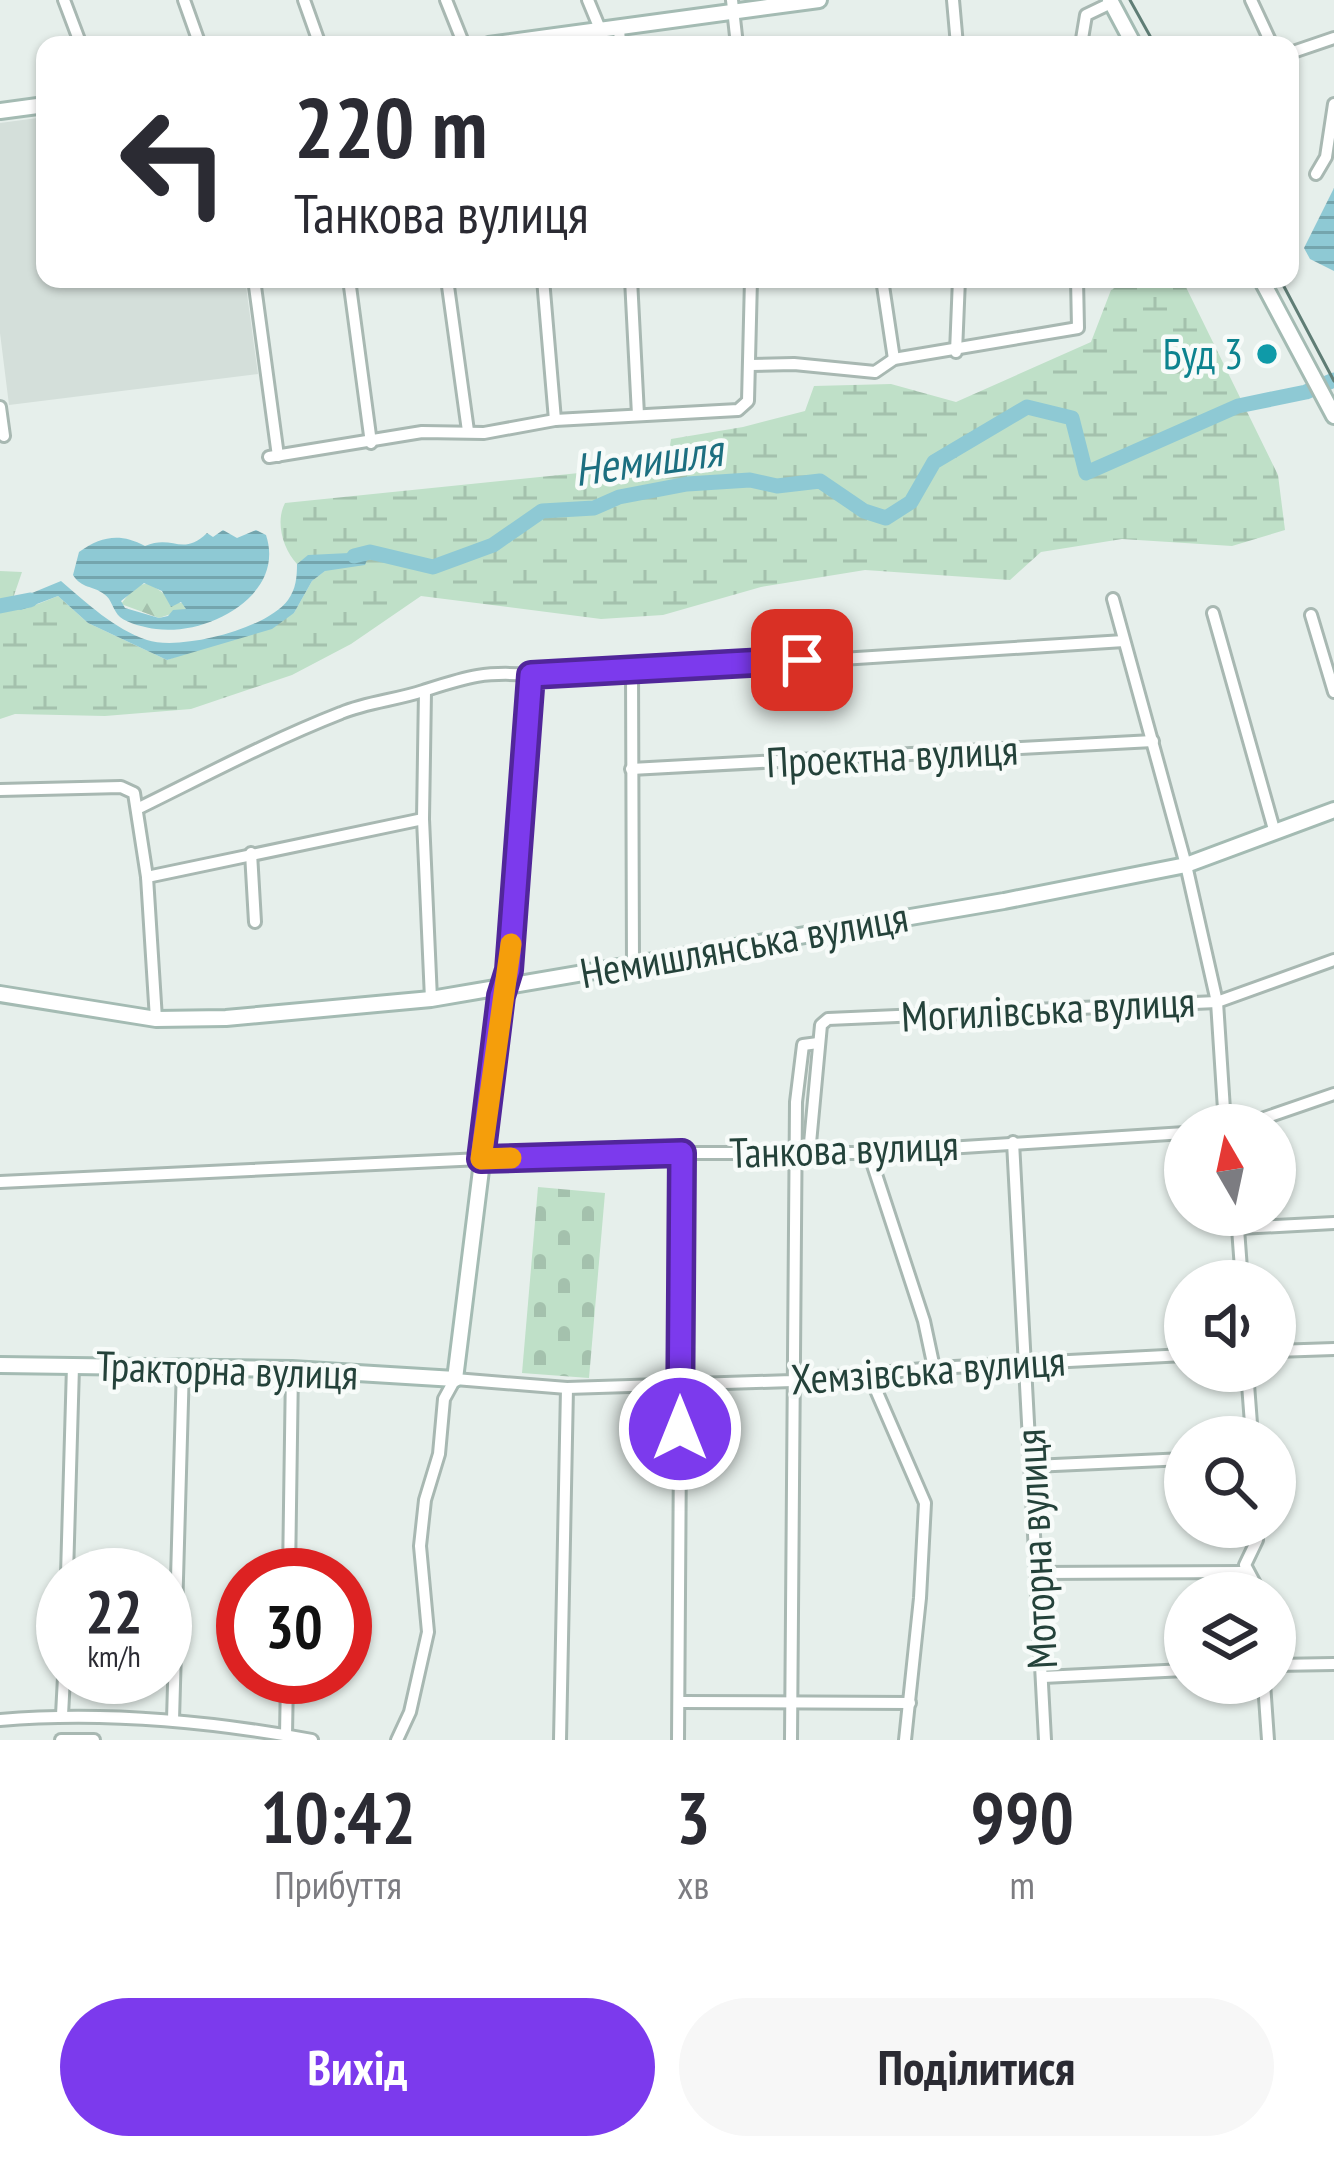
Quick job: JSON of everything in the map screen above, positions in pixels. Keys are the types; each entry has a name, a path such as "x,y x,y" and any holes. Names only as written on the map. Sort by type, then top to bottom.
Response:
{"street":[{"path":"64,0 78,36"},
{"path":"184,0 197,36"},
{"path":"304,0 317,36"},
{"path":"446,0 460,36"},
{"path":"588,0 600,29"},
{"path":"560,36 733,6 819,0"},
{"path":"953,0 956,36"},
{"path":"1251,0 1268,36"},
{"path":"1082,36 1086,15 1111,1 1129,36"},
{"path":"733,6 736,36"},
{"path":"619,26 620,36"},
{"path":"1299,50 1334,38"},
{"path":"1316,175 1326,157 1334,104"},
{"path":"0,111 36,106"},
{"path":"255,288 274,457 422,432 484,433 555,420 745,407 751,288"},
{"path":"350,288 371,443"},
{"path":"448,288 468,431"},
{"path":"544,288 555,420"},
{"path":"631,288 638,415"},
{"path":"883,288 894,359"},
{"path":"956,352 958,288"},
{"path":"750,364 875,372 894,359 1078,328 1077,288"},
{"path":"1266,288 1334,416"},
{"path":"0,406 2,429"},
{"path":"1114,599 1186,865 1216,1002 1223,1104"},
{"path":"1214,613 1276,833"},
{"path":"1311,615 1334,692"},
{"path":"841,659 1124,641"},
{"path":"139,808 347,710 425,691 444,681 490,672 531,675 802,660"},
{"path":"632,668 633,964"},
{"path":"397,1740 410,1712 428,1632 422,1523 439,1454 444,1400 455,1379 509,970 531,675"},
{"path":"425,691 423,819 431,999"},
{"name":"Проектна вулиця","path":"631,769 1153,741"},
{"path":"0,790 121,787 134,793 147,878 156,1018"},
{"name":"Немишлянська вулиця","path":"0,994 156,1018 226,1018 431,999 1004,901 1186,865 1334,810"},
{"path":"147,878 423,819"},
{"path":"251,853 255,922"},
{"name":"Могилівська вулиця","path":"802,1154 800,1056 806,1043 818,1043 821,1025 828,1019 1216,1002 1334,960"},
{"path":"1296,1107 1334,1094"},
{"name":"Танкова вулиця","path":"0,1182 481,1159 869,1153 1164,1134"},
{"name":"Моторна вулиця","path":"1012,1142 1045,1740"},
{"path":"678,1740 682,1153"},
{"path":"869,1153 924,1322 934,1368"},
{"path":"791,1740 792,1381 802,1154"},
{"path":"1296,1223 1334,1223"},
{"path":"1296,1350 1334,1349"},
{"name":"Хемзівська вулиця","path":"455,1379 567,1388 792,1381 1164,1356"},
{"name":"Тракторна вулиця","path":"0,1365 292,1369 455,1379"},
{"path":"68,1548 73,1366"},
{"path":"173,1720 183,1366"},
{"path":"289,1548 292,1369"},
{"path":"869,1374 925,1503 905,1740"},
{"path":"560,1740 567,1388"},
{"path":"1033,1466 1164,1460"},
{"path":"1245,1572 1252,1548"},
{"path":"1036,1573 1164,1572"},
{"path":"1296,1665 1334,1664"},
{"path":"1043,1677 1164,1671"},
{"path":"680,1702 910,1703"},
{"path":"62,1715 63,1704"},
{"path":"286,1735 287,1704"},
{"path":"1265,1704 1268,1740"},
{"path":"0,1720 62,1715 173,1720 312,1740"},
{"path":"61,1740 94,1740"}],"shaded area":[{"path":"36,118 36,288 246,288 258,374 9,405 0,333 0,123"}],"green space":[{"path":"1186,288 1278,475 1285,530 1232,546 1122,539 1041,552 1010,580 865,570 761,587 663,615 601,619 421,596 351,644 292,675 191,709 105,716 15,714 0,719 0,571 22,572 10,607 58,596 88,623 167,660 294,613 312,581 326,570 309,555 297,564 292,558 281,527 285,503 579,473 669,452 671,439 805,411 814,386 891,384 956,402 1091,342 1111,290"},
{"path":"149,583 184,603 186,609 159,618 121,604 135,586"},
{"path":"538,1187 605,1193 589,1378 522,1373"}],"water":[{"path":"1334,188 1334,271 1310,259 1304,248"},
{"path":"223,530 237,538 256,530 266,535 269,557 265,576 254,593 238,607 198,626 156,629 132,623 118,614 107,596 73,575 79,552 103,540 127,539 145,546 191,543 207,533 213,537","holes":["144,583 162,591 171,607 181,602 186,609 159,618 125,608 121,601"]},
{"path":"370,552 365,565 325,571 312,581 294,613 272,629 167,660 88,623 58,596 21,610 9,608 15,600 61,581 101,615 135,635 162,643 201,640 243,628 277,610 293,592 297,564 308,555"}],"waterway":[{"name":"Немишля","path":"354,556 370,552 433,567 493,545 542,511 594,508 619,497 687,484 750,480 777,486 820,481 864,511 886,518 911,502 934,462 1027,407 1072,418 1086,473 1238,406 1306,392 1334,380"},
{"name":"Немишля","path":"0,606 30,600"}],"tram line":[{"path":"1130,0 1150,36"},
{"path":"1285,288 1334,381"}],"slow traffic":[{"path":"511,944 481,1159 511,1158"}],"place":[{"name":"Буд 3","path":"1267,354"}],"route":[{"path":"680,1429 682,1153 481,1159 501,996 509,970 531,675 802,660"}]}
